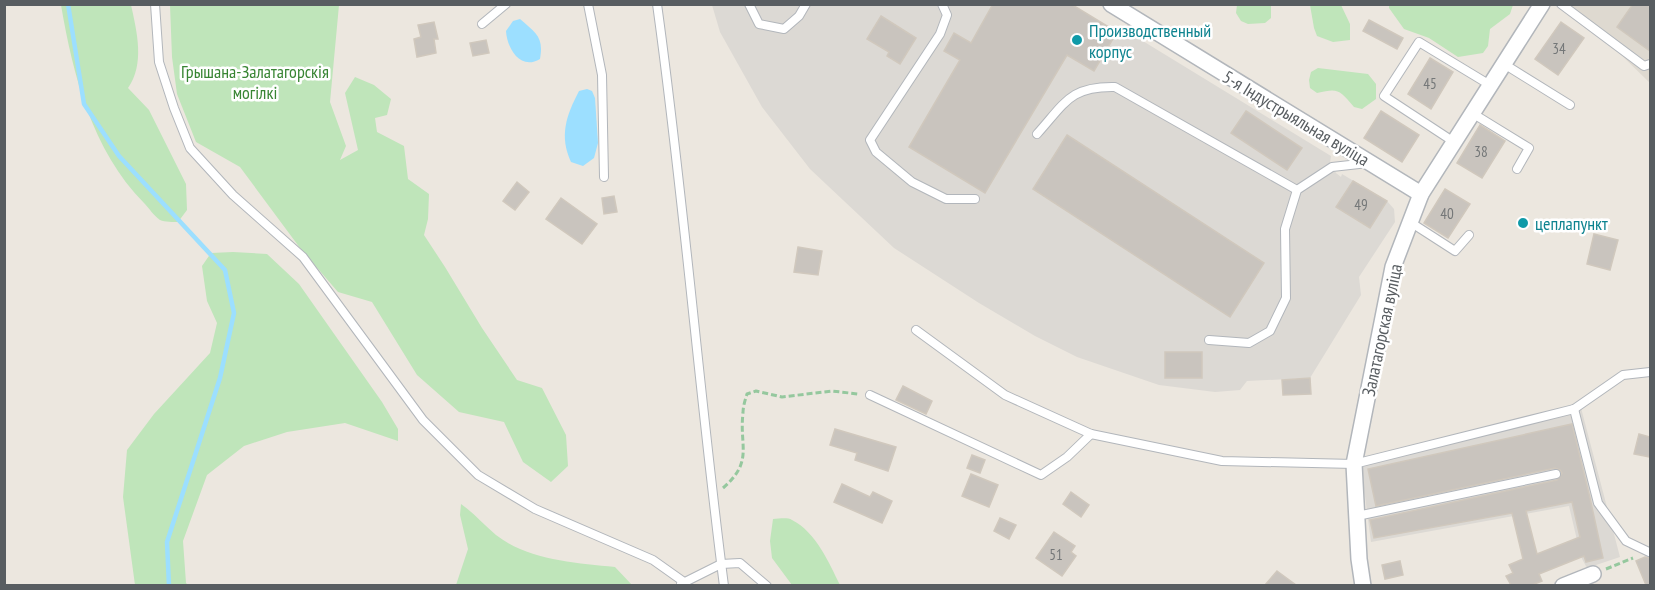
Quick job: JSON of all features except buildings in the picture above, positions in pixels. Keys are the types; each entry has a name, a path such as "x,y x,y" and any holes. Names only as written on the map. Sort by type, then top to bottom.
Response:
{"street":[{"name":"5-я Індустрыяльная вуліца","path":"1111,4 1421,194"},
{"name":"Залатагорская вуліца","path":"1363,585 1359,559 1354,464 1393,267 1421,194 1542,4"},
{"path":"1563,585 1593,574"}],"lane":[{"path":"155,4 159,62 190,148 232,195 303,257 423,420 478,475 535,509 653,560 682,584 721,564 740,563 767,585"},
{"path":"482,24 506,4"},
{"path":"588,4 602,75 604,177"},
{"path":"657,4 686,235 712,497 724,585"},
{"path":"749,4 759,24 784,29 799,16 806,4"},
{"path":"942,4 946,15 940,34 870,140 876,152 912,182 946,199 975,199"},
{"path":"1561,4 1644,66 1650,64"},
{"path":"1454,142 1384,96 1419,42 1490,85"},
{"path":"1504,64 1570,105"},
{"path":"1037,134 1072,95 1095,86 1115,87 1297,190"},
{"path":"1472,113 1529,148 1517,169"},
{"path":"1209,340 1249,343 1270,331 1286,298 1284,229 1297,190 1332,167 1370,163"},
{"path":"1410,222 1455,250 1469,235"},
{"path":"916,330 1005,395 1090,434 1222,461 1354,464 1574,409 1623,375 1650,372"},
{"path":"870,395 1041,475 1067,457 1090,434"},
{"path":"1574,409 1598,503 1626,541 1649,552"},
{"path":"1357,516 1556,474"}],"path":[{"path":"712,497 734,478 744,457 742,413 747,394 756,391 782,397 832,391 870,395"},
{"path":"1593,574 1649,552"}],"shaded area":[{"path":"712,5 1071,5 1123,36 1133,35 1331,156 1330,163 1336,173 1341,177 1342,174 1387,201 1394,209 1395,222 1359,277 1361,295 1310,378 1247,381 1240,390 1215,392 1159,385 1077,357 1035,336 894,248 810,169 762,107 720,32"},
{"path":"1570,5 1650,5 1650,83"},
{"path":"1580,404 1620,557 1587,568 1581,557 1569,506 1371,542 1361,466"}],"green space":[{"path":"1389,4 1513,5 1510,14 1490,29 1488,46 1483,53 1458,57 1429,38 1404,29 1389,8"},
{"path":"61,5 131,5 138,58 133,79 128,88 149,110 186,184 187,210 178,222 162,221 156,216 126,182 98,136 79,84"},
{"name":"Грышана-Залатагорскія могілкі","path":"170,5 339,5 330,102 346,146 340,160 358,150 345,93 355,77 374,85 391,99 387,115 375,118 377,132 404,146 408,179 429,194 428,219 424,235 517,380 542,388 566,435 568,466 551,482 523,462 504,422 459,412 417,375 372,302 338,292 300,248 240,167 196,142 177,94 172,57"},
{"path":"1237,5 1271,5 1271,18 1265,23 1248,24 1241,21 1236,13"},
{"path":"1310,5 1341,5 1350,24 1350,40 1333,42 1317,36"},
{"path":"1318,68 1368,74 1376,84 1376,99 1362,109 1354,107 1338,92 1317,93 1310,88 1309,80 1311,72"},
{"path":"211,253 267,254 299,284 382,402 398,429 398,441 345,423 287,432 244,446 207,475 183,541 188,585 135,585 123,497 127,450 154,414 210,353 217,323 207,301 202,266"},
{"path":"461,504 496,535 522,550 552,559 615,567 632,585 456,585 468,549 460,515"},
{"path":"773,519 790,519 801,525 821,549 840,585 792,585 772,558 770,541"}],"water":[{"path":"520,19 540,40 540,59 533,62 526,62 516,56 507,38 506,31 513,21"},
{"path":"587,89 592,91 595,98 598,143 594,158 583,166 571,162 567,153 565,135 574,100 579,91"}],"waterway":[{"path":"68,4 84,104 119,156 225,270 234,313 220,378 167,542 169,586"}],"place":[{"name":"Производственный корпус","path":"1077,40"},
{"name":"цеплапункт","path":"1523,223"}]}
